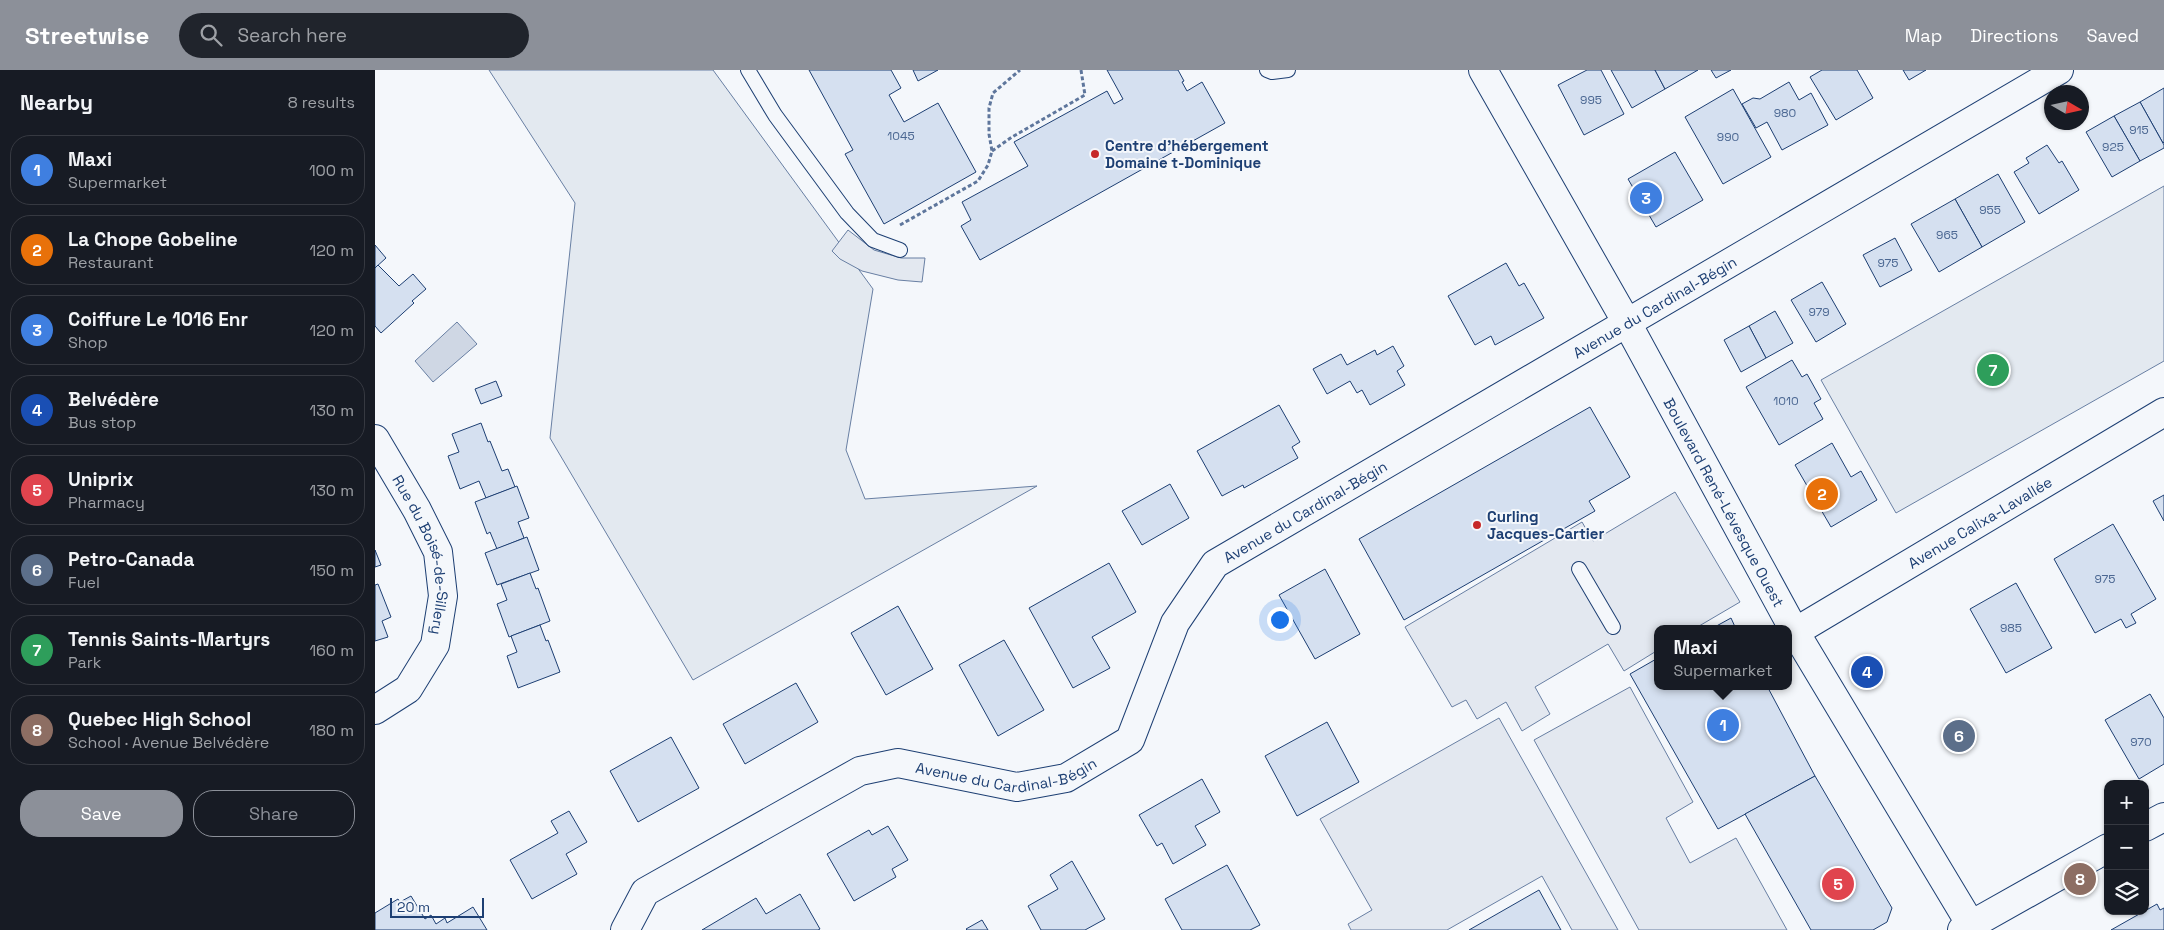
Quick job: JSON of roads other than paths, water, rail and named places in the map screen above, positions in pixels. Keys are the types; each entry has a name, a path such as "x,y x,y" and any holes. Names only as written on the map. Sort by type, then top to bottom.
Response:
{"street":[{"name":"Boulevard René-Lévesque Ouest","path":"1483,70 1627,324 1791,625"},
{"name":"Avenue du Cardinal-Bégin","path":"625,930 645,892 860,771 898,763 1017,787 1065,778 1130,740 1175,623 1215,564 2059,70"},
{"name":"Avenue Calixa-Lavallée","path":"1795,632 2164,412"},
{"name":"Rue du Boisé-de-Sillery","path":"375,439 417,510 439,552 443,596 435,645 408,689 375,710"},
{"name":"Boulevard René-Lévesque Ouest","path":"1792,626 1969,928"},
{"path":"2148,825 2164,816"},
{"path":"1969,928 2104,850"}],"lane":[{"path":"748,70 775,115 847,213 873,240 899,250"},
{"path":"1267,70 1272,72 1288,70"},
{"path":"1579,569 1613,627"}],"place":[{"name":"Centre d'hébergement Domaine t-Dominique","path":"1095,154"},
{"name":"Coiffure Le 1016 Enr","path":"1646,198"},
{"name":"Tennis Saints-Martyrs","path":"1993,370"},
{"name":"La Chope Gobeline","path":"1822,494"},
{"name":"Curling Jacques-Cartier","path":"1477,525"},
{"name":"Belvédère","path":"1867,672"},
{"name":"Maxi","path":"1723,725"},
{"name":"Petro-Canada","path":"1959,736"},
{"name":"Quebec High School","path":"2080,879"},
{"name":"Uniprix","path":"1838,884"}]}
